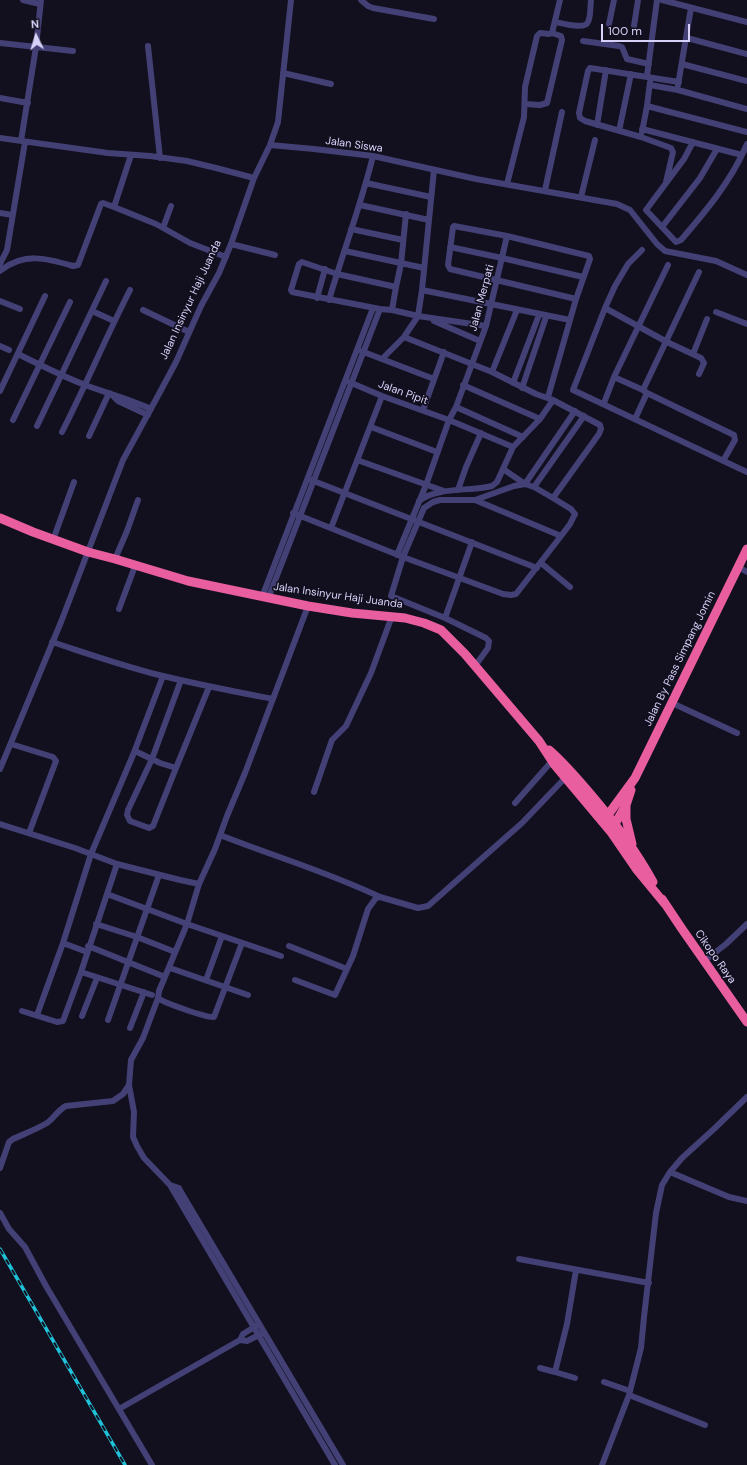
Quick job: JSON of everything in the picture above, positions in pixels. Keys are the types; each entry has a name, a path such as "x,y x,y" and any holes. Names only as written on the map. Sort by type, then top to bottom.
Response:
{"highway":[{"name":"Jalan Insinyur Haji Juanda","path":"0,518 53,540 88,552 115,558 135,566 188,581 308,606 352,613 392,616 420,622 441,630 475,666 539,741 565,778 605,819"},
{"name":"Jalan By Pass Simpang Jomin","path":"613,828 635,778 747,549"},
{"name":"Jalan Insinyur Haji Juanda","path":"539,741 560,759 599,804 605,819"},
{"name":"Jalan By Pass Simpang Jomin","path":"605,819 624,802"},
{"path":"599,804 606,806 624,802 626,819 633,849"},
{"path":"605,819 613,828"},
{"name":"Cikopo Raya","path":"613,828 633,849 665,904 747,1022"},
{"name":"Cikopo Raya","path":"613,828 637,870 665,904"}],"street":[{"path":"0,264 7,250 41,2 23,0"},
{"name":"Jalan Insinyur Haji Juanda","path":"88,552 123,460 176,362 201,306 219,273 231,244 254,178 270,145 278,122 291,0"},
{"path":"362,0 371,7 434,19"},
{"path":"552,33 560,0"},
{"path":"555,22 579,26 586,25 588,22 591,0"},
{"path":"609,24 614,0"},
{"path":"634,26 638,0"},
{"path":"641,137 650,85 649,64 657,0"},
{"path":"662,0 747,22"},
{"path":"678,90 691,8"},
{"path":"507,184 524,117 525,87 537,36 540,33 552,33 561,36 562,40 547,103 540,105 525,104"},
{"path":"687,38 747,54"},
{"path":"583,41 622,47 627,59 649,64"},
{"path":"0,43 73,51"},
{"path":"148,46 160,158"},
{"path":"682,64 747,81"},
{"path":"666,182 672,149 641,137 582,120 578,113 588,69 593,67 679,82"},
{"path":"597,125 606,70"},
{"path":"283,73 331,84"},
{"path":"619,131 631,74"},
{"path":"650,85 678,90 747,109"},
{"path":"0,98 28,103"},
{"path":"647,106 747,132"},
{"path":"545,190 562,112"},
{"path":"642,128 742,155"},
{"path":"0,138 160,158 209,166 254,178"},
{"path":"581,197 595,140"},
{"path":"693,142 684,159 646,210 674,241 677,242 681,240 712,204 742,155 747,144"},
{"name":"Jalan Siswa","path":"270,145 373,156 434,170 545,190 625,207 630,210 657,244 665,251 716,261 747,275"},
{"path":"662,227 700,178 717,149"},
{"path":"114,207 131,155"},
{"path":"329,300 360,205 373,156"},
{"path":"382,359 404,337 418,316 434,170"},
{"path":"366,183 431,197"},
{"path":"0,271 9,265 31,258 44,258 73,266 78,265 101,204 104,203 163,228 190,243 226,257"},
{"path":"360,205 428,220"},
{"path":"163,228 171,206"},
{"path":"0,213 12,215"},
{"path":"392,310 401,264 406,214"},
{"path":"419,502 424,498 445,492 492,486 497,482 513,447 540,419 550,399 576,299 590,259 588,255 507,236 454,226 452,228 448,265 450,269 576,299"},
{"path":"351,229 403,240"},
{"name":"Jalan Merpati","path":"415,520 419,502 437,452 449,420 456,407 486,326 507,236"},
{"path":"231,244 274,255"},
{"path":"450,247 583,277"},
{"path":"642,250 628,264 615,286 573,390 604,403 747,472"},
{"path":"345,251 424,268"},
{"path":"396,287 337,274 304,262 300,262 291,288 292,292 317,298 376,309 392,310 427,318 486,326"},
{"path":"604,403 614,377 668,265"},
{"path":"317,298 325,269"},
{"path":"635,419 645,391 699,272"},
{"path":"37,426 106,281"},
{"path":"62,432 86,385 114,321 130,290"},
{"path":"422,290 492,304 546,317 570,320"},
{"path":"0,392 46,296"},
{"path":"0,301 20,309"},
{"path":"13,420 70,302"},
{"path":"605,308 667,342 701,358 704,363 699,374"},
{"path":"265,598 376,309"},
{"path":"144,310 189,332"},
{"path":"492,372 517,310"},
{"path":"92,311 114,321"},
{"path":"716,312 747,324"},
{"path":"513,383 539,315"},
{"path":"522,388 546,317"},
{"path":"427,318 480,341"},
{"path":"693,354 708,319"},
{"path":"404,337 492,372 522,388 575,411 600,425 600,434 553,498"},
{"path":"0,346 9,350"},
{"path":"360,351 434,379"},
{"path":"423,410 444,352"},
{"path":"18,354 61,375 110,393 118,401 149,412"},
{"path":"614,377 734,435 735,440 723,461"},
{"name":"Jalan Pipit","path":"348,382 449,420 513,447"},
{"path":"464,385 540,419"},
{"path":"89,436 110,393"},
{"path":"331,528 382,396"},
{"path":"456,407 523,437"},
{"path":"397,555 415,520 424,508 433,502 440,500 475,500 525,484 575,411"},
{"path":"534,486 584,416"},
{"path":"371,427 437,452"},
{"path":"458,490 481,433"},
{"path":"358,460 445,492"},
{"path":"297,514 404,558 503,594 516,594 570,524 575,514 571,509 534,486 525,484 503,469"},
{"path":"310,479 537,568"},
{"path":"53,540 74,482"},
{"path":"115,558 127,531 138,500"},
{"path":"475,500 561,536"},
{"path":"415,520 391,596 445,618 488,640 488,648 475,666"},
{"path":"445,618 472,542"},
{"path":"0,769 88,552"},
{"path":"541,563 570,587"},
{"path":"119,609 135,566"},
{"path":"738,568 747,572"},
{"path":"308,606 220,835 199,884 187,924 158,995 143,1038 131,1060 129,1085 134,1112 133,1137 144,1158 170,1185 335,1465"},
{"path":"314,792 332,740 346,726 370,673 392,616"},
{"path":"52,642 122,665 163,676 209,687 273,699"},
{"path":"37,1015 63,943 91,854 135,751 163,676"},
{"path":"181,680 152,759 127,815 130,821 149,828 154,826 209,687"},
{"path":"672,703 737,733"},
{"path":"11,744 53,757 56,761 29,833"},
{"path":"135,751 176,768"},
{"path":"515,803 552,761"},
{"path":"220,835 355,885 380,897 418,908 428,906 517,828 565,778"},
{"path":"0,824 117,864 199,884"},
{"path":"22,1011 57,1022 63,1021 117,864"},
{"path":"108,1020 159,875"},
{"path":"107,894 187,924 281,956"},
{"path":"295,980 336,995 353,956 368,909 376,898 380,897"},
{"path":"96,924 137,937 175,952"},
{"path":"704,961 726,944 747,924"},
{"path":"206,980 222,936"},
{"path":"63,943 129,962 165,977"},
{"path":"158,998 159,1000 212,1017 216,1015 242,943"},
{"path":"289,946 347,969"},
{"path":"170,968 248,995"},
{"path":"81,972 152,994"},
{"path":"82,1016 97,978"},
{"path":"130,1028 144,992"},
{"path":"0,1168 9,1142 13,1139 45,1124 53,1118 60,1109 66,1106 113,1101 123,1094 129,1085"},
{"path":"602,1465 629,1393 641,1348 659,1194 662,1185 670,1172 747,1097"},
{"path":"670,1172 721,1194 747,1201"},
{"path":"170,1185 179,1188 343,1465"},
{"path":"0,1213 9,1229 25,1247 46,1286 152,1465"},
{"path":"519,1259 648,1283"},
{"path":"555,1372 567,1324 576,1270"},
{"path":"119,1409 240,1340 243,1334 259,1324"},
{"path":"240,1340 248,1341 264,1332"},
{"path":"540,1368 575,1378"},
{"path":"604,1382 705,1425"}],"railway":[{"path":"0,1249 125,1465"}]}
